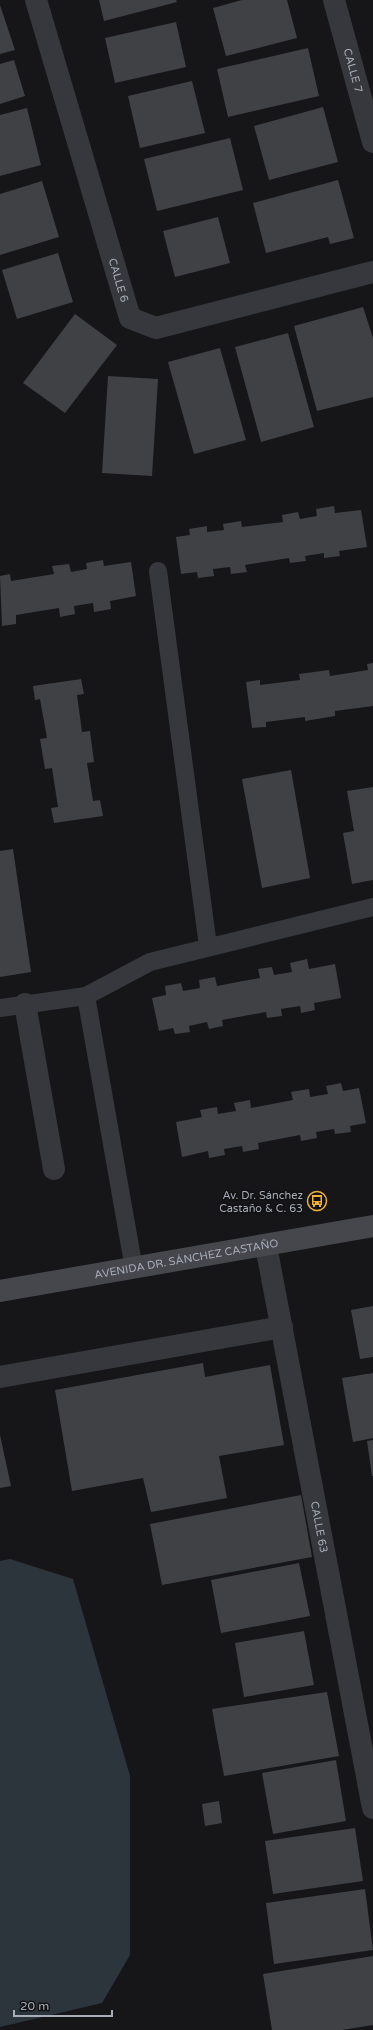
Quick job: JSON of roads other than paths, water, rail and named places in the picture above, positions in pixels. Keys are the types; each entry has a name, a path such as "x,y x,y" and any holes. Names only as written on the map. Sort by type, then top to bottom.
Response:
{"street":[{"name":"CALLE 6","path":"36,0 130,318 156,328 373,272"},
{"name":"CALLE 7","path":"334,0 373,142"},
{"path":"25,1004 54,1169"},
{"name":"AVENIDA DR. SÁNCHEZ CASTAÑO","path":"0,1292 134,1270 373,1226"},
{"name":"CALLE 63","path":"266,1246 373,1808"},
{"path":"0,1377 282,1327"}],"lane":[{"path":"158,571 208,946"},
{"path":"0,1008 86,996 150,962 208,946 373,907"},
{"path":"86,996 134,1270"}],"place":[{"name":"Av. Dr. Sánchez Castaño & C. 63","path":"317,1201"}]}
